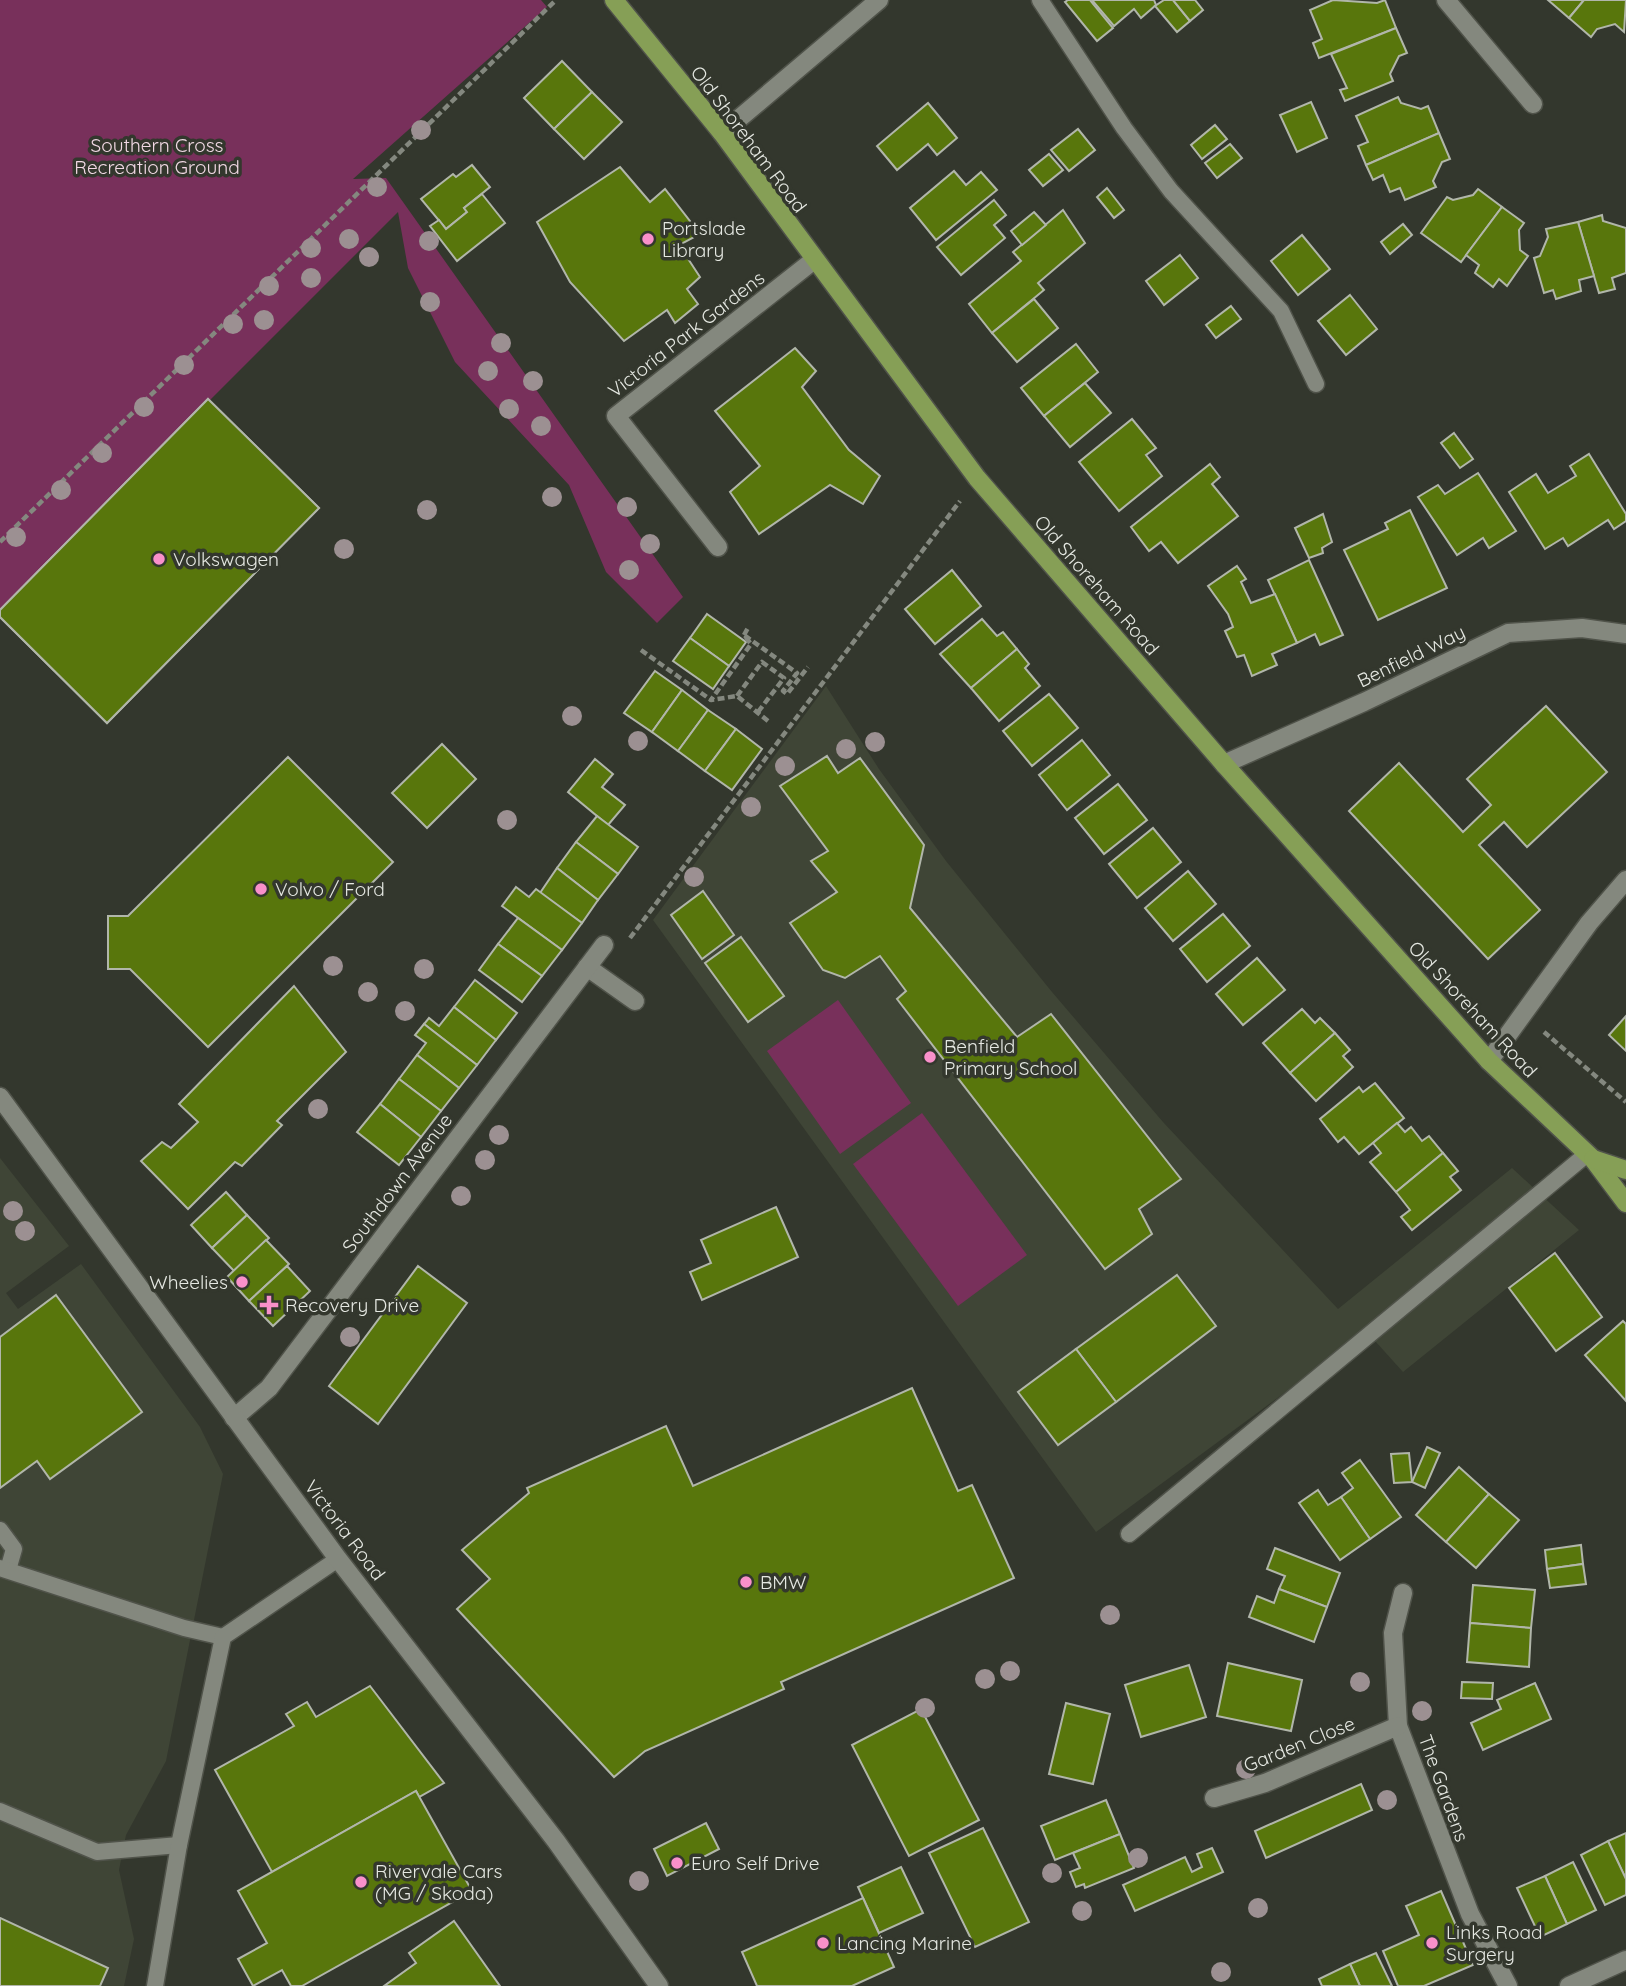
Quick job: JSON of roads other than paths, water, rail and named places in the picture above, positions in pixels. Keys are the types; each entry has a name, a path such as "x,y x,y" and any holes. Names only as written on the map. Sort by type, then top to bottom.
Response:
{"main road":[{"name":"Old Shoreham Road","path":"614,0 722,134 976,478 1224,764 1489,1061 1590,1157 1626,1203"},
{"name":"Old Shoreham Road","path":"1590,1157 1626,1170"}],"street":[{"path":"722,134 879,0"},
{"path":"1446,0 1533,104"},
{"name":"Victoria Park Gardens","path":"718,547 616,416 814,260"},
{"name":"Benfield Way","path":"1224,764 1364,702 1508,633 1583,628 1626,634"},
{"path":"1489,1061 1539,990 1626,880"},
{"name":"Southdown Avenue","path":"234,1418 269,1388 604,945"},
{"path":"587,968 635,1002"},
{"name":"Victoria Road","path":"0,1097 338,1559 556,1841 659,1986"},
{"name":"The Gardens","path":"1403,1593 1393,1633 1398,1726 1471,1914 1508,1986"},
{"name":"Garden Close","path":"1214,1798 1265,1783 1398,1726"},
{"path":"1569,1986 1626,1960"}],"lane":[{"path":"1040,0 1124,128 1171,191 1281,311 1316,384"},
{"path":"1129,1534 1590,1157"},
{"path":"0,1530 13,1549 4,1569 184,1628 223,1637"},
{"path":"155,1986 179,1844 223,1637 338,1559"},
{"path":"0,1811 97,1852 179,1844"}],"place":[{"name":"Portslade Library","path":"648,239"},
{"name":"Volkswagen","path":"159,559"},
{"name":"Volvo / Ford","path":"261,889"},
{"name":"Benfield Primary School","path":"930,1057"},
{"name":"Wheelies","path":"242,1282"},
{"name":"Recovery Drive","path":"269,1305"},
{"name":"BMW","path":"746,1582"},
{"name":"Euro Self Drive","path":"677,1863"},
{"name":"Rivervale Cars (MG / Skoda)","path":"361,1882"},
{"name":"Lancing Marine","path":"823,1943"},
{"name":"Links Road Surgery","path":"1432,1943"}],"park label":[{"name":"Southern Cross Recreation Ground","path":"157,156"}]}
